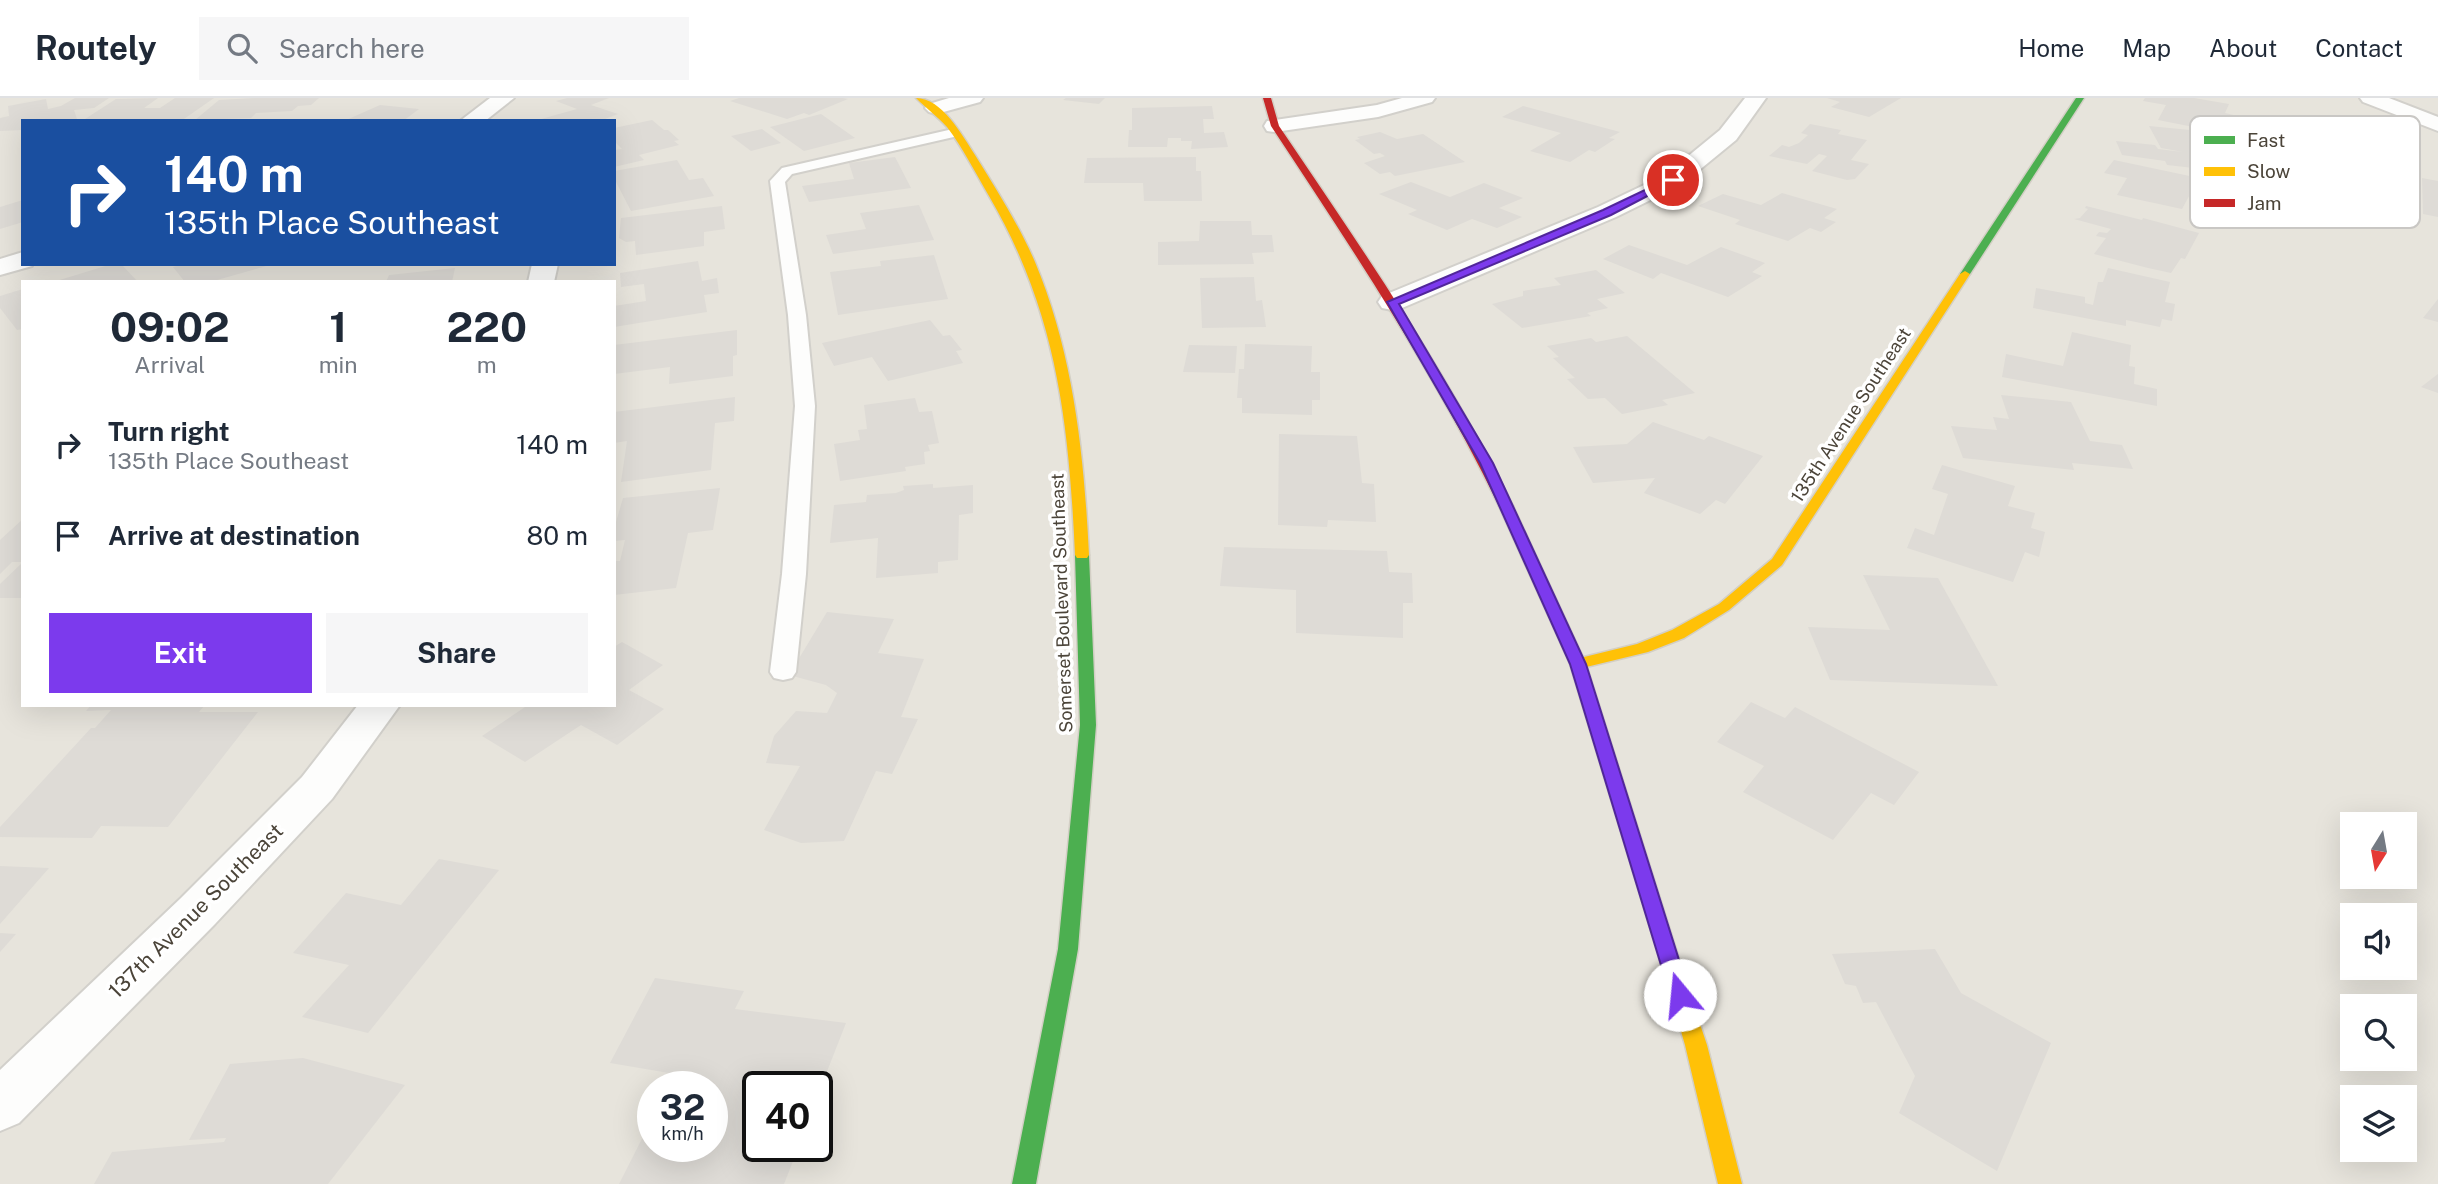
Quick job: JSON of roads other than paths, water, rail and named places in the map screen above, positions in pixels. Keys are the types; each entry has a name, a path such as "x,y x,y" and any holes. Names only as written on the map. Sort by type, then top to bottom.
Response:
{"street":[{"path":"474,119 504,98"},
{"path":"928,103 973,98"},
{"path":"1268,98 1275,126 1392,302 1486,463 1578,664 1696,1045 1730,1184"},
{"path":"1275,126 1378,111 1425,98"},
{"path":"1392,302 1607,212 1673,180 1728,135 1756,98"},
{"name":"135th Avenue Southeast","path":"1578,664 1662,641 1698,623 1743,595 1777,562 2080,98"},
{"path":"2370,98 2415,116"},
{"name":"Somerset Boulevard Southeast","path":"928,103 979,171 1029,260 1057,339 1070,413 1080,504 1088,725 1068,949 1024,1184"},
{"path":"2420,118 2438,125"},
{"path":"0,267 21,261"},
{"name":"137th Avenue Southeast","path":"0,1106 198,911 317,788 378,707"}],"lane":[{"path":"783,672 794,574 804,406 794,288 776,181 787,171 953,133"}]}
